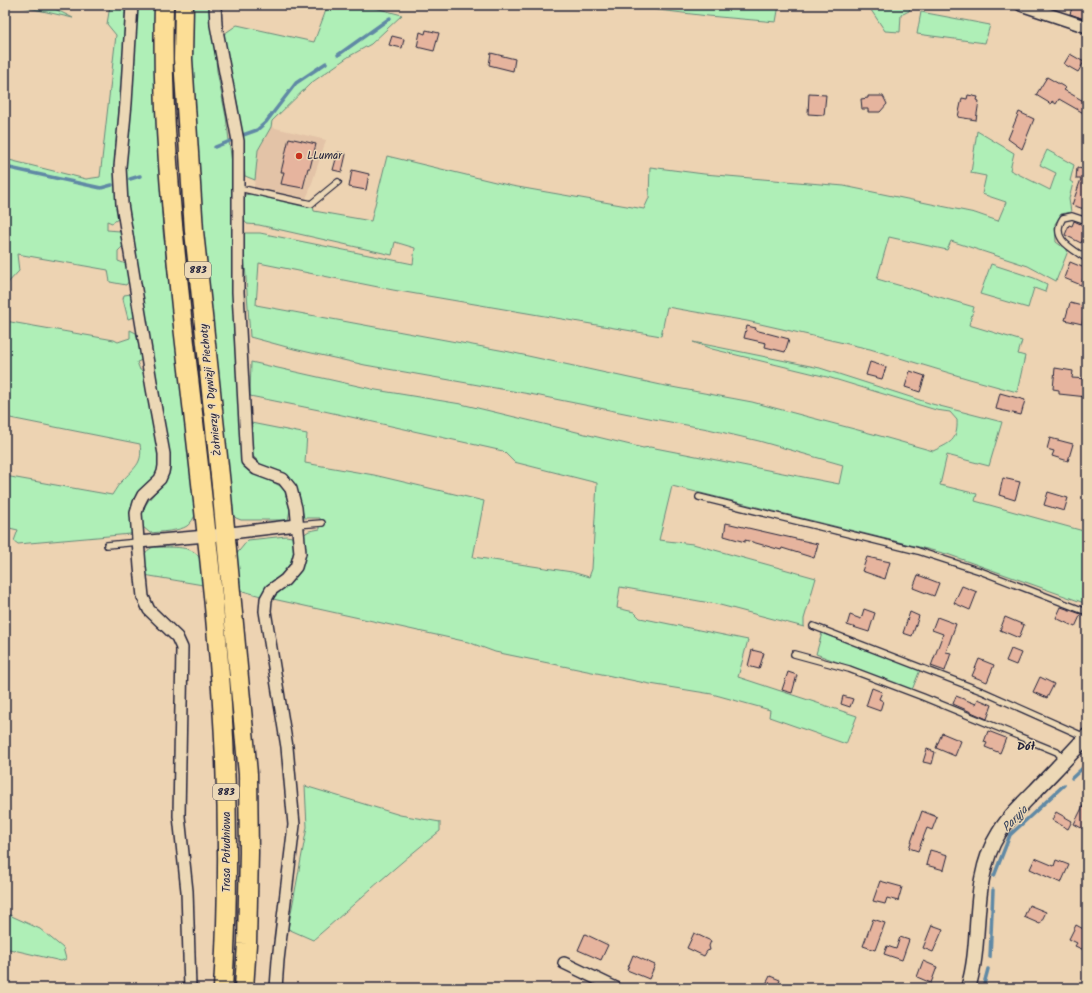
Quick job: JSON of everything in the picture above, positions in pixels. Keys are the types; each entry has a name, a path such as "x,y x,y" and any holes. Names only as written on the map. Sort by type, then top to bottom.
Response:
{"highway":[{"name":"Żołnierzy 9 Dywizji Piechoty","path":"164,5 164,93 171,210 213,596"},
{"name":"Żołnierzy 9 Dywizji Piechoty","path":"184,5 183,59 192,202 226,533 248,774"},
{"name":"Trasa Południowa","path":"213,596 226,758 228,853 223,988"},
{"name":"Trasa Południowa","path":"244,988 250,852 248,774"}],"street":[{"path":"132,5 126,103 120,167 122,204 164,454 164,472 160,479 143,495 136,513 143,597 149,610 177,637 182,648 179,816 186,891 190,988"},
{"path":"215,5 217,32 238,141 238,292 247,461 256,468 283,479 291,489 296,508 300,553 296,567 285,580 271,590 266,599 265,611 287,747 294,825 276,988"},
{"path":"1021,5 1087,27"},
{"path":"138,542 206,536 297,525"},
{"path":"968,988 974,963 978,906 982,879 988,855 998,834 1017,809 1065,760 1086,736"},
{"path":"564,963 616,988"}],"lane":[{"path":"239,188 310,204 338,182"},
{"path":"1087,221 1072,216 1063,218 1060,222 1059,231 1061,240 1087,259"},
{"path":"699,497 918,551 980,571 1087,612"},
{"path":"297,525 322,522"},
{"path":"107,545 138,542"},
{"path":"813,626 984,692 1086,736"},
{"path":"794,654 849,669 1057,752 1065,760"}],"shaded area":[{"path":"271,127 326,140 306,198 254,187 258,150"}],"green space":[{"path":"16,5 47,5 73,18"},
{"path":"135,5 156,5 156,106 163,231 196,513 191,522 184,528 150,533 142,526 142,514 151,497 164,483 168,476 170,467 124,191"},
{"path":"190,5 211,5 217,71 226,117 233,171 234,333 242,461 250,470 280,486 285,492 290,510 288,520 241,520 236,518 230,512 205,260 189,47"},
{"path":"328,5 364,5 402,15 371,44 348,57 311,83 272,121 271,127 258,150 255,180 245,176 238,107 221,36 237,25 314,42"},
{"path":"617,5 779,5 776,22 708,16"},
{"path":"869,5 911,5 909,11 901,15 900,32 885,31"},
{"path":"110,6 119,7 125,11 122,103 119,109 115,171 118,219 112,223 107,221 107,230 120,231 123,246 118,251 118,261 126,264 129,281 126,285 110,282 108,270 17,254 19,271 5,286 5,159 86,179 100,177 116,35 107,24"},
{"path":"921,12 990,25 985,43 917,34"},
{"path":"977,131 1014,153 1010,170 1050,190 1056,173 1040,165 1047,150 1074,165 1070,181 1073,183 1069,199 1071,212 1061,214 1055,224 1056,242 1068,251 1056,281 1028,266 951,241 947,250 889,237 877,279 974,307 969,325 1022,341 1018,354 1025,356 1017,392 870,349 747,321 667,307 661,336 393,290 259,263 256,305 505,351 661,385 752,402 933,451 952,440 956,433 957,420 950,412 936,410 831,378 712,349 693,342 820,368 932,404 1002,422 989,466 947,455 940,485 977,494 975,501 1087,532 1087,604 947,554 672,486 659,540 693,544 816,578 804,619 804,627 716,604 620,587 617,608 634,612 640,618 748,640 738,677 857,716 846,744 769,717 770,710 712,694 650,684 495,652 468,642 273,599 299,573 304,557 303,535 309,531 320,529 320,518 304,518 301,505 253,456 251,445 251,423 307,434 305,463 374,475 484,501 473,557 572,572 589,577 592,569 597,483 514,462 503,451 250,396 251,362 376,390 461,404 643,448 650,447 839,484 843,465 759,441 708,429 535,395 365,365 294,349 250,337 243,233 260,233 413,264 415,248 395,242 392,255 259,225 247,224 242,218 244,195 251,194 306,207 313,206 314,211 371,221 387,156 512,186 644,209 649,198 650,167 704,174 844,186 975,213 998,221 1006,202 982,194 986,176 971,173"},
{"path":"991,264 1034,278 1047,284 1045,292 1034,288 1028,308 980,294"},
{"path":"131,294 135,317 128,319 123,299 124,295"},
{"path":"5,321 114,340 118,342 130,338 130,330 136,333 142,360 137,362 140,370 145,371 160,462 160,471 132,506 133,528 131,534 18,544 14,541 18,530 5,527 5,476 112,495 121,482 138,464 141,450 140,444 5,417"},
{"path":"286,536 292,537 293,556 284,571 261,596 239,590 235,556 248,540"},
{"path":"154,547 185,548 195,553 200,559 203,585 144,575 143,562 145,555"},
{"path":"822,633 920,670 912,690 816,654"},
{"path":"305,786 400,815 440,822 440,831 313,940 288,929 307,827"},
{"path":"5,913 40,929 63,948 66,959 61,961 5,948"}],"building":[{"path":"1073,5 1087,5 1087,20 1070,14"},
{"path":"426,30 439,33 434,51 417,47 420,32 425,34"},
{"path":"392,36 404,39 402,48 389,45"},
{"path":"491,53 515,59 513,71 489,65"},
{"path":"1070,54 1084,62 1078,72 1064,64"},
{"path":"1047,77 1066,88 1064,90 1087,103 1087,115 1059,99 1056,104 1052,101 1051,104 1036,95"},
{"path":"809,94 826,95 824,115 808,114"},
{"path":"968,95 978,97 977,100 979,101 976,120 958,117 962,98 967,99"},
{"path":"868,96 883,96 887,104 880,112 868,112 868,109 862,109 861,99 868,98"},
{"path":"1019,112 1034,119 1022,149 1008,139"},
{"name":"LLumar","path":"289,138 316,144 303,188 281,184 284,172 281,172"},
{"path":"338,152 346,154 342,172 333,170"},
{"path":"1085,165 1087,165 1087,210 1072,205 1081,179 1076,179 1077,168 1084,169"},
{"path":"352,170 369,174 366,190 349,187"},
{"path":"1074,221 1087,227 1081,243 1065,235 1069,225 1072,226"},
{"path":"1070,262 1087,269 1081,285 1064,278"},
{"path":"1070,303 1086,307 1082,324 1065,320"},
{"path":"747,326 756,328 755,330 789,339 785,352 765,347 766,343 744,338"},
{"path":"870,362 886,367 882,379 866,375"},
{"path":"1055,368 1073,371 1072,378 1087,379 1087,397 1059,394 1059,390 1053,389"},
{"path":"910,371 925,376 920,392 905,387"},
{"path":"1000,393 1025,400 1021,415 996,409"},
{"path":"1050,438 1073,444 1068,461 1052,456 1054,451 1047,449"},
{"path":"1003,478 1020,482 1015,500 999,495"},
{"path":"1048,492 1068,498 1064,511 1044,505"},
{"path":"726,523 818,544 814,558 782,548 781,550 724,536"},
{"path":"867,557 890,562 885,579 862,571"},
{"path":"918,575 939,583 934,596 913,588"},
{"path":"962,586 977,592 970,610 954,603"},
{"path":"1061,607 1081,614 1075,627 1056,618"},
{"path":"864,609 875,613 869,632 847,625 850,615 861,619"},
{"path":"910,612 919,616 912,636 903,633"},
{"path":"937,617 956,624 946,652 951,653 945,671 931,666 943,634 932,630"},
{"path":"1005,617 1024,625 1019,638 1000,630"},
{"path":"1011,649 1021,653 1016,665 1006,661"},
{"path":"752,650 764,653 759,669 748,666"},
{"path":"979,659 994,665 987,682 972,676"},
{"path":"788,672 797,675 792,693 782,690"},
{"path":"1040,677 1054,684 1047,698 1033,692"},
{"path":"872,688 882,692 879,699 883,701 880,711 866,706"},
{"path":"843,696 853,699 850,707 841,704"},
{"path":"956,696 976,704 978,699 992,705 987,719 953,704"},
{"path":"988,731 1006,738 1000,753 985,747 987,743 984,742"},
{"path":"942,733 961,741 955,756 936,748"},
{"path":"927,749 935,752 932,764 923,762"},
{"path":"1087,798 1087,831 1074,824"},
{"path":"922,811 937,817 932,830 927,828 918,851 909,848"},
{"path":"1056,812 1072,821 1068,829 1052,820"},
{"path":"930,850 948,855 944,870 926,865"},
{"path":"1035,858 1054,866 1056,860 1069,865 1061,883 1030,869"},
{"path":"880,881 902,887 898,901 887,898 885,904 873,901"},
{"path":"1029,905 1046,912 1040,924 1024,917"},
{"path":"873,919 885,923 875,950 863,946"},
{"path":"932,925 943,929 933,952 923,948"},
{"path":"1076,925 1087,931 1087,944 1084,950 1075,946 1077,943 1069,939"},
{"path":"694,933 711,941 709,946 710,950 707,951 704,956 687,948"},
{"path":"585,934 608,945 601,960 578,950"},
{"path":"900,937 909,940 902,960 884,954 887,946 896,949"},
{"path":"633,955 655,965 649,979 627,970"},
{"path":"923,961 937,967 931,983 917,977"},
{"path":"770,976 780,980 777,988 764,988"}],"waterway":[{"path":"338,55 390,18"},
{"path":"243,135 257,130 266,122 296,83 326,63"},
{"path":"215,147 230,141"},
{"path":"5,167 101,188 112,185"},
{"path":"130,179 140,176"},
{"name":"Paryja","path":"1072,778 1087,764"},
{"name":"Paryja","path":"994,876 1010,835 1064,785"},
{"name":"Paryja","path":"990,957 993,890"},
{"name":"Paryja","path":"983,988 988,969"}],"place":[{"name":"LLumar","path":"299,156"}],"district":[{"name":"Dół","path":"1026,746"}]}
